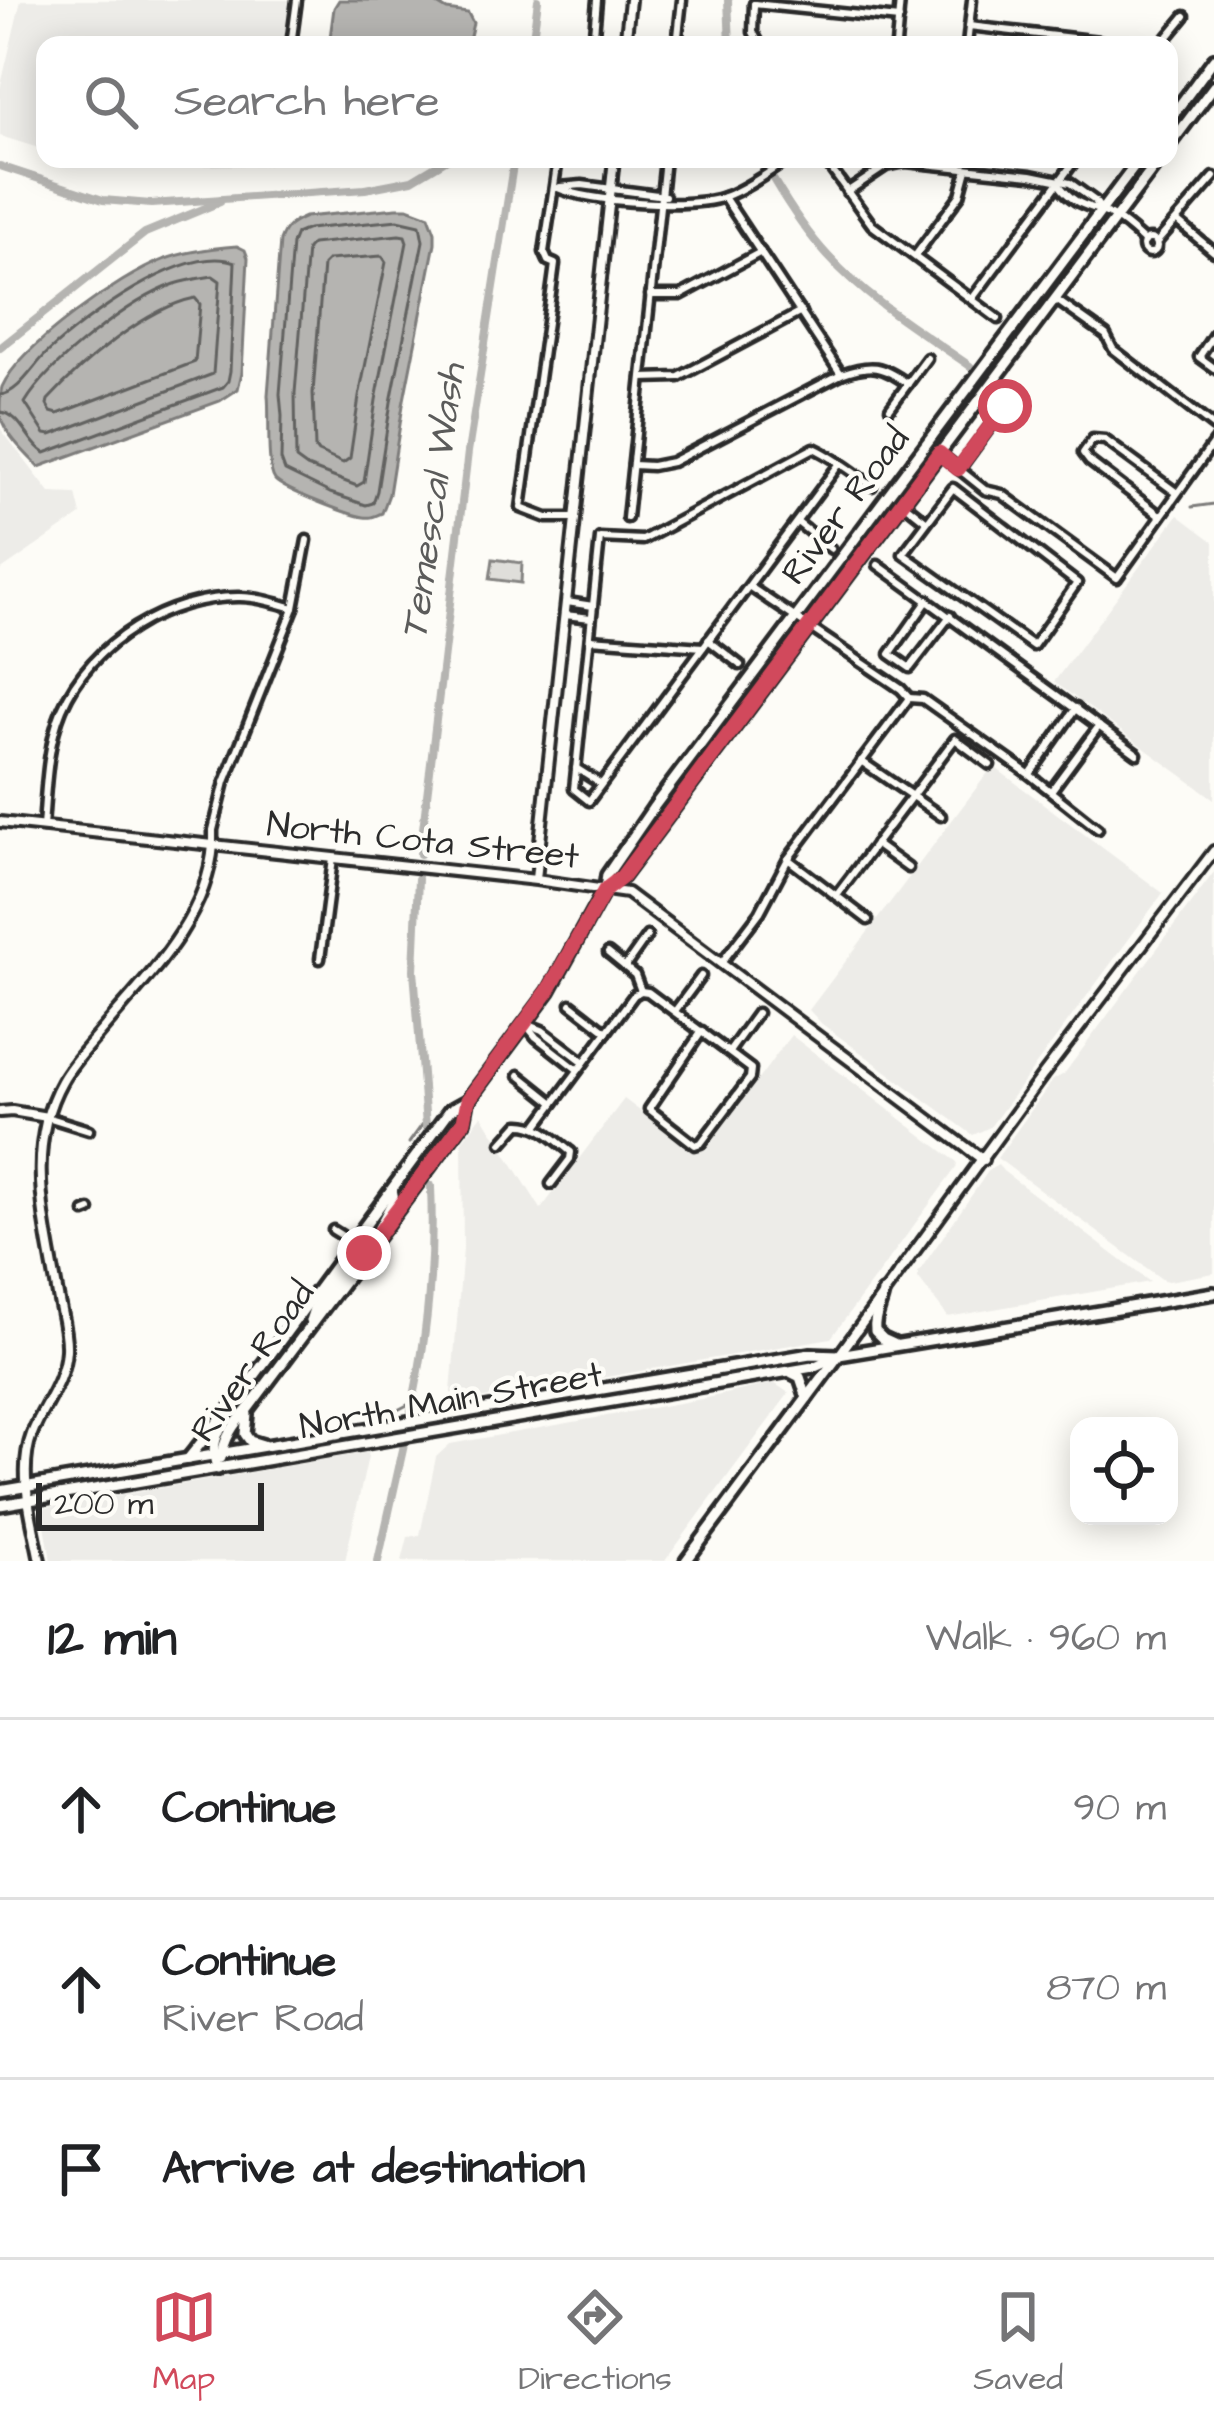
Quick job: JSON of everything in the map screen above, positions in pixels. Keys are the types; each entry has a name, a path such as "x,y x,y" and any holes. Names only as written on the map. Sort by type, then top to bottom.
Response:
{"main road":[{"path":"1178,108 1214,59"},
{"path":"1178,134 1214,86"},
{"name":"River Road","path":"217,1454 464,1121 468,1100 566,963 605,890 607,875 653,808 1133,168"},
{"name":"River Road","path":"605,890 622,877 1153,168"},
{"name":"River Road","path":"218,1469 216,1438 233,1406 449,1110 468,1100"},
{"path":"377,1235 394,1199 392,1190"},
{"path":"309,1326 314,1309 358,1248 352,1242"},
{"path":"883,1293 875,1331 899,1346"},
{"name":"North Main Street","path":"0,1491 810,1354 899,1346 1214,1293"},
{"path":"686,1561 839,1355"},
{"name":"North Main Street","path":"0,1505 813,1367 839,1355"},
{"path":"787,1371 800,1377 807,1398"},
{"path":"188,1459 233,1406"},
{"path":"248,1410 245,1434 250,1441 268,1447"}],"street":[{"path":"292,36 297,0"},
{"path":"594,36 597,0"},
{"path":"627,36 630,0"},
{"path":"678,36 682,0"},
{"path":"897,36 900,0"},
{"path":"968,36 972,0"},
{"path":"755,36 755,2 898,19"},
{"path":"1168,36 1185,16"},
{"path":"969,26 1056,36"},
{"path":"557,168 544,252 554,264 553,280 521,508 547,518 575,518"},
{"path":"536,880 613,168"},
{"path":"627,518 664,168"},
{"path":"555,187 580,197 610,193 693,204 724,197 774,168"},
{"path":"830,168 872,225 998,319"},
{"path":"847,192 883,168"},
{"path":"958,168 1070,183 1144,242 1157,242 1214,177"},
{"path":"972,299 1069,168"},
{"path":"915,256 960,195 968,169"},
{"path":"724,197 841,374"},
{"path":"1177,221 1214,252"},
{"path":"650,295 681,295 761,252"},
{"path":"1054,299 1106,335 1114,349 1214,427"},
{"path":"642,378 679,377 801,312"},
{"path":"1214,334 1199,357 1214,368"},
{"path":"890,408 927,358"},
{"path":"633,465 673,463 866,365 891,372 908,385"},
{"path":"958,469 1011,398"},
{"path":"1161,516 1082,453 1093,439 1105,440 1177,493"},
{"path":"939,453 985,490 1002,494 1117,578 1214,442"},
{"path":"840,463 589,801 574,789 600,538 643,540 814,448 840,463 872,486"},
{"path":"953,488 1077,583 1033,646 903,554 926,521 953,488"},
{"path":"902,502 926,521"},
{"path":"796,523 831,549"},
{"path":"40,1561 26,1460 66,1352 40,1178 46,1117 62,1080 185,926 202,893 225,782 294,608 307,539"},
{"path":"878,565 1137,754"},
{"path":"750,586 909,698 923,699 1098,830"},
{"path":"43,827 62,709 103,652 136,627 189,602 243,597 294,608"},
{"path":"928,600 890,654 910,668 950,616"},
{"path":"566,602 593,605"},
{"path":"565,615 592,618"},
{"path":"590,639 705,644 740,664"},
{"path":"722,962 760,912 788,859 909,698"},
{"path":"1030,775 1076,708"},
{"path":"1051,792 1099,726"},
{"path":"836,896 955,739 990,765"},
{"path":"861,761 941,816"},
{"path":"576,768 602,784"},
{"name":"North Cota Street","path":"0,822 627,893 983,1160"},
{"path":"875,844 908,868"},
{"path":"839,1355 1214,851"},
{"path":"320,959 333,859"},
{"path":"788,859 868,920"},
{"path":"625,967 647,936"},
{"path":"608,953 635,975 641,991"},
{"path":"675,1011 701,976"},
{"path":"536,1126 641,991 675,1011 701,1030 751,1069 750,1078 701,1143 695,1145 649,1109 701,1030"},
{"path":"571,1004 607,1031"},
{"path":"728,1052 758,1013"},
{"path":"524,1023 542,1030 584,1062"},
{"path":"524,1023 578,1070"},
{"path":"519,1076 554,1103"},
{"path":"0,1112 46,1117 89,1130"},
{"path":"502,1143 519,1124 536,1126 571,1152 571,1159 551,1184"},
{"path":"333,1230 352,1242"}],"shaded area":[{"path":"21,0 289,0 285,36 36,36 36,147 0,136 0,89"},
{"path":"0,428 50,493 76,494 81,515 0,571"},
{"path":"1178,515 1214,542 1214,799 1054,682"},
{"path":"493,559 522,563 521,583 490,579"},
{"path":"993,766 1163,893 990,1127 973,1135 809,1010"},
{"path":"1214,872 1214,1273 1169,1281 997,1158"},
{"path":"791,1035 957,1162 831,1338 450,1404 463,1249 462,1141 482,1115 541,1209 624,1099 691,1149 706,1150"},
{"path":"998,1165 1150,1282 948,1317 918,1273 989,1170"},
{"path":"774,1383 789,1393 665,1561 402,1561 408,1537 420,1535 436,1457 450,1444"},
{"path":"369,1452 345,1561 51,1561 45,1508"}],"water":[{"path":"339,0 430,0 447,10 468,13 473,23 470,36 330,36"},
{"path":"397,208 429,216 435,243 389,494 382,513 364,517 291,490 272,474 268,395 280,241 289,226 305,217"},
{"path":"237,246 248,258 238,389 220,401 39,467 11,436 0,415 2,387 12,370 74,314 145,268 181,254"}],"waterway":[{"name":"Temescal Wash","path":"533,36 538,0"},
{"path":"728,0 730,36"},
{"path":"0,166 103,200 151,204 365,189 412,180 432,168"},
{"name":"Temescal Wash","path":"420,854 468,452 513,168"},
{"path":"773,179 805,228 844,272 970,366"},
{"path":"0,348 145,233 220,202"},
{"path":"1192,507 1214,504"},
{"name":"Temescal Wash","path":"418,879 414,970 426,1126"},
{"path":"409,1143 425,1121"},
{"name":"Temescal Wash","path":"411,1410 428,1299 431,1186"},
{"path":"392,1413 413,1402"},
{"name":"Temescal Wash","path":"378,1561 404,1445"}],"route":[{"path":"364,1253 464,1121 468,1100 548,991 605,890 622,877 939,453 958,469 1005,406"}]}
